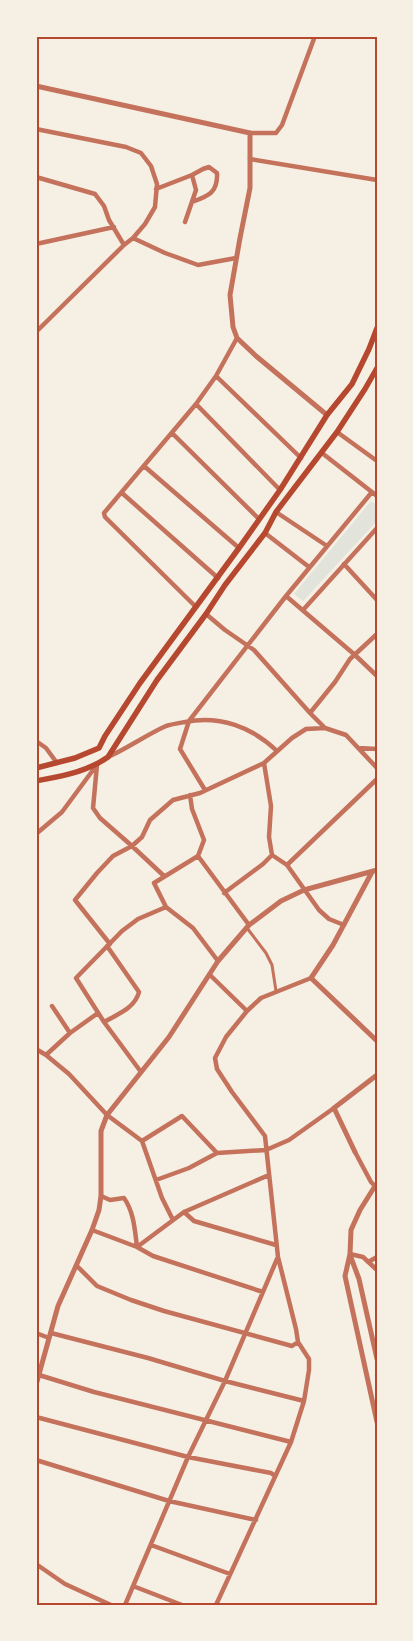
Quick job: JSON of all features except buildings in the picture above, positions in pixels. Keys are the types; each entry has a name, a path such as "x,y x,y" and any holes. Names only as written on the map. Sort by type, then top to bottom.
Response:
{"main road":[{"path":"36,768 76,758 99,748 140,684 280,490 327,415 352,384 377,328"},
{"path":"36,781 67,775 97,765 108,757 157,680 225,585 266,533 276,512 337,432 377,368"}],"street":[{"path":"36,86 250,133 276,133 282,126 314,36"},
{"path":"36,129 126,147 140,153 151,166 157,184 155,207 145,224 36,332"},
{"path":"250,133 250,188 230,295 233,327 237,338 256,356 327,415"},
{"path":"250,159 377,180"},
{"path":"156,189 209,167 218,173 216,189 205,197 192,202"},
{"path":"184,222 196,190 192,174"},
{"path":"36,176 95,194 104,206 124,245"},
{"path":"36,244 114,227"},
{"path":"133,238 165,253 198,265 236,258"},
{"path":"195,606 105,517 104,513 196,404 216,376 237,338"},
{"path":"216,376 301,458"},
{"path":"196,404 280,490"},
{"path":"337,432 377,461"},
{"path":"172,433 259,518"},
{"path":"322,453 377,496"},
{"path":"144,466 239,548"},
{"path":"205,790 180,749 189,721 309,567 372,492"},
{"path":"122,493 218,578"},
{"path":"276,512 326,546"},
{"path":"303,610 377,528"},
{"path":"266,533 309,567"},
{"path":"344,564 377,600"},
{"path":"286,596 377,676"},
{"path":"206,614 224,630 254,650 325,728"},
{"path":"310,713 355,655 377,634"},
{"path":"108,757 168,726 198,719 225,721 252,732 277,751"},
{"path":"104,1022 127,1009 136,1001 139,992 109,945 75,900 113,856 132,846 142,837 150,820 173,800 205,790 264,763 306,728 325,728 346,735 377,768"},
{"path":"36,741 46,748 57,763"},
{"path":"358,748 377,749"},
{"path":"264,763 271,806 269,837 272,855 287,865 319,910 329,919 344,925"},
{"path":"36,834 62,812 97,765"},
{"path":"97,765 93,808 100,818 164,876"},
{"path":"287,865 377,779"},
{"path":"190,795 192,809 204,840 198,856 154,883 166,907 192,928 218,961"},
{"path":"224,893 272,855"},
{"path":"198,856 248,926 272,964 276,991"},
{"path":"36,1385 58,1306 92,1230 101,1196 101,1131 107,1114 169,1037 218,961 248,926 281,902 304,890 374,871"},
{"path":"216,1605 291,1442 304,1401 309,1358 298,1342 278,1257 265,1136 217,1069 215,1058 226,1036 247,1010 261,998 311,978 323,962 374,871"},
{"path":"140,1072 104,1022 76,978 122,931 138,920 166,907"},
{"path":"210,975 247,1010"},
{"path":"311,978 377,1041"},
{"path":"52,1006 70,1033"},
{"path":"46,1055 70,1033 98,1013"},
{"path":"36,1050 46,1055 69,1074 107,1114 142,1141 162,1198 173,1220"},
{"path":"156,1180 189,1168 217,1153 266,1150 288,1140 377,1075"},
{"path":"334,1108 355,1152 376,1185 360,1210 351,1230 350,1254 345,1276 377,1422"},
{"path":"142,1141 182,1116 217,1153"},
{"path":"137,1247 184,1212 269,1175"},
{"path":"101,1196 110,1200 124,1198 128,1204 134,1226 137,1247"},
{"path":"184,1212 194,1222 276,1245"},
{"path":"92,1230 137,1247 153,1256 263,1292"},
{"path":"350,1254 363,1257 377,1270"},
{"path":"350,1254 360,1279 377,1359"},
{"path":"125,1605 188,1457 225,1381 278,1257"},
{"path":"368,1262 377,1257"},
{"path":"77,1266 97,1286 131,1300 164,1311 292,1346 298,1342"},
{"path":"36,1333 148,1358 225,1381 304,1401"},
{"path":"39,1375 94,1392 291,1442"},
{"path":"36,1417 188,1457 271,1473 275,1476"},
{"path":"36,1460 169,1501 256,1520"},
{"path":"151,1545 230,1574"},
{"path":"36,1564 65,1584 110,1605"},
{"path":"133,1586 182,1605"}],"shaded area":[{"path":"371,501 377,505 377,521 303,601 294,594"}]}
